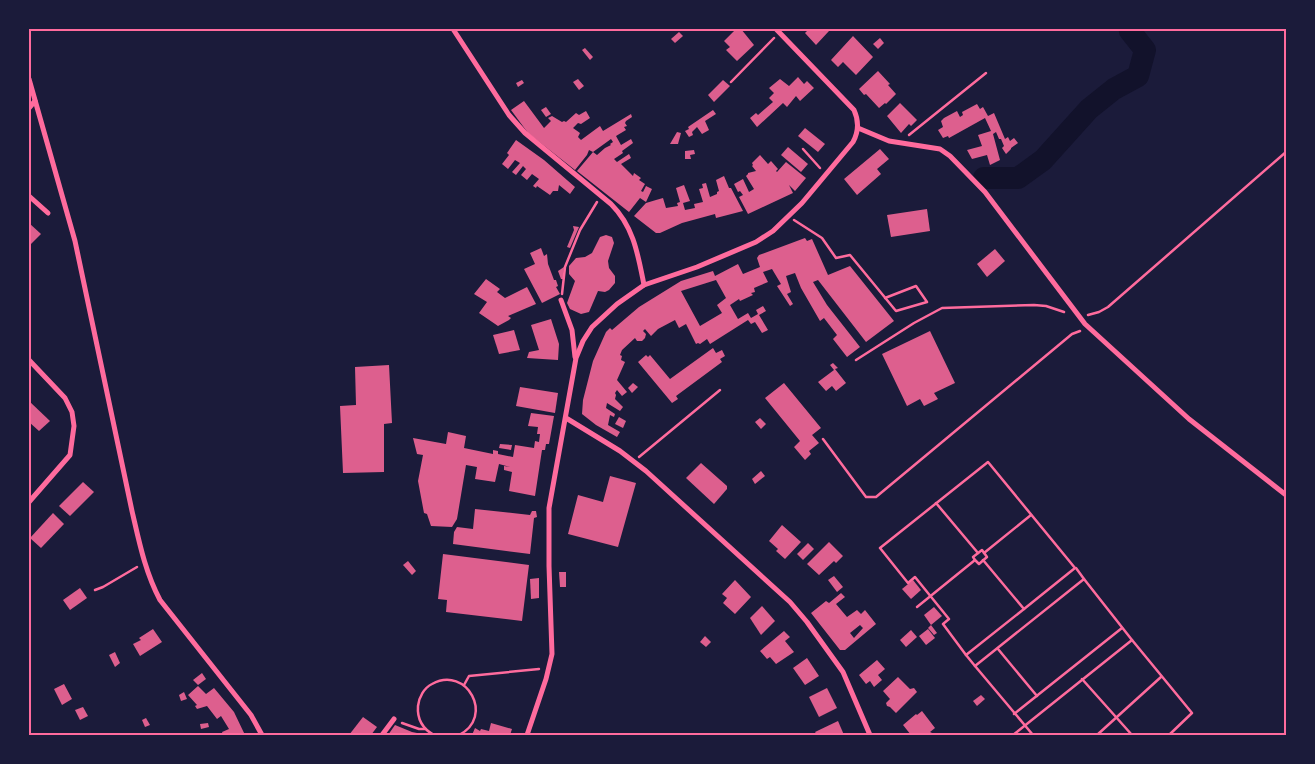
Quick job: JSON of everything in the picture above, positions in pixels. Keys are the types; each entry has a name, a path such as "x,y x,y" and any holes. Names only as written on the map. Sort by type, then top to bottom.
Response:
{"street":[{"path":"453,29 509,115 525,133 601,195 620,213 635,242 644,286"},
{"path":"527,735 550,667 552,641 549,508 576,358 583,341 592,327 616,304 644,286 697,267 756,242 773,231 788,217 853,142 858,128 858,118 848,102 778,31"},
{"path":"29,79 75,241 132,511 152,585 160,600 251,714 262,735"},
{"path":"29,108 35,101"},
{"path":"858,128 898,144 940,149 950,156 985,192 1079,318 1189,419 1286,495"},
{"path":"29,196 48,213"},
{"path":"561,300 572,330 576,358"},
{"path":"29,360 65,398 72,412 74,426 70,455 29,502"},
{"path":"566,418 634,461 692,512 798,611 843,672 870,735"},
{"path":"382,735 394,719"}],"path":[{"path":"731,82 778,31"},
{"path":"898,144 986,72"},
{"path":"803,149 816,163 822,172 823,178"},
{"path":"856,360 914,323 942,308 1034,305 1051,308 1079,318 1098,312 1108,307 1286,152"},
{"path":"561,300 565,267 580,230 601,195"},
{"path":"788,217 822,238 836,258 850,255 896,311 927,302 916,286 886,298"},
{"path":"823,439 866,497 876,498 1072,334 1091,330"},
{"path":"634,461 720,390"},
{"path":"1033,735 966,655 943,624 949,619 915,578 908,583 880,548 988,462 1192,713 1169,735"},
{"path":"936,503 978,553"},
{"path":"984,553 1031,515"},
{"path":"982,550 984,553 987,557 979,564 973,557 982,550"},
{"path":"917,607 975,560"},
{"path":"983,560 1024,609"},
{"path":"95,590 146,563"},
{"path":"966,655 1075,568"},
{"path":"975,666 1084,579"},
{"path":"1014,714 1122,628"},
{"path":"1013,735 1132,640"},
{"path":"998,648 1037,696"},
{"path":"464,685 469,676 550,667"},
{"path":"1097,735 1161,677"},
{"path":"1082,679 1132,735"},
{"path":"434,735 425,729 420,721 418,702 428,686 446,680 456,681 464,685 471,692 475,701 474,720 469,728 459,735"},
{"path":"394,719 419,729 425,729"}],"building":[{"path":"736,29 741,29 754,45 737,61 726,50 730,47 724,41"},
{"path":"809,29 830,29 816,45 805,33"},
{"path":"679,32 683,36 675,43 671,39"},
{"path":"853,36 873,57 856,75 843,62 838,67 831,60"},
{"path":"880,38 884,43 878,49 873,44"},
{"path":"585,48 593,57 590,60 582,50"},
{"path":"878,71 896,94 879,108 859,89"},
{"path":"798,77 804,84 807,81 814,88 800,101 796,96 787,107 783,103 757,127 750,118 756,113 758,115 773,102 769,98 774,93 769,88 780,79 789,86"},
{"path":"578,79 584,86 579,90 573,82"},
{"path":"522,80 524,83 518,87 516,83"},
{"path":"723,80 730,86 714,102 708,95"},
{"path":"524,101 544,128 551,121 548,118 552,116 562,122 566,122 576,113 579,115 586,111 590,118 581,124 578,123 573,128 580,133 578,137 581,140 600,126 603,131 631,114 632,117 625,123 627,126 624,127 626,130 616,136 621,145 631,139 633,143 614,159 617,162 629,154 631,158 621,164 633,176 634,173 641,178 639,180 645,184 641,191 643,192 646,186 652,189 646,202 640,198 629,212 577,171 593,152 589,150 575,170 528,133 511,110","holes":["611,139 613,142 597,155 593,152"]},
{"path":"900,103 917,120 911,126 909,124 901,133 887,116"},
{"path":"977,104 980,109 983,107 988,116 994,113 1005,139 1008,137 1010,141 1014,138 1018,143 1006,154 1002,148 1004,146 1001,139 999,139 996,132 993,134 1000,160 990,165 987,155 972,159 967,150 982,146 978,135 991,131 985,118 949,138 948,136 943,138 938,130 943,127 941,121 944,118 957,111 960,117 963,115 962,112"},
{"path":"546,107 551,114 546,117 541,110"},
{"path":"713,110 716,114 705,121 709,130 702,134 697,127 692,132 693,135 689,137 685,131 689,129 688,127"},
{"path":"805,128 825,144 818,152 798,136"},
{"path":"677,132 681,133 678,144 670,144"},
{"path":"516,140 544,160 575,187 570,194 559,185 558,191 553,191 550,195 537,186 536,188 533,186 539,179 532,174 527,180 521,175 526,169 523,166 516,175 512,172 520,163 515,160 508,169 502,164 509,155 507,153"},
{"path":"788,147 808,164 801,172 781,155"},
{"path":"880,149 889,159 877,169 881,174 857,195 844,179"},
{"path":"694,150 695,154 690,155 691,159 685,159 685,151"},
{"path":"760,155 768,164 771,161 778,169 777,172 786,162 806,178 795,191 789,185 793,193 748,214 739,197 743,195 740,191 738,192 734,184 743,179 749,192 754,189 746,176 748,173 756,171 752,163"},
{"path":"724,176 743,211 716,218 715,214 682,223 660,233 656,233 634,216 646,203 663,198 666,208 678,206 677,203 680,202 676,188 684,185 690,201 683,203 685,210 695,208 694,204 703,202 699,189 703,188 702,184 706,183 710,197 719,191 716,180"},
{"path":"927,209 930,231 891,237 887,215"},
{"path":"29,223 41,234 30,245 29,244"},
{"path":"573,226 579,227 570,248 567,247 574,230"},
{"path":"606,235 612,237 614,243 608,261 609,268 615,276 615,283 605,292 598,291 589,312 581,314 570,309 567,303 575,281 569,274 569,266 576,258 585,257 592,253 600,237"},
{"path":"805,238 807,241 812,239 828,275 850,266 894,321 866,342 818,280 813,282 827,305 860,347 847,357 833,339 837,335 824,318 820,321 801,288 795,273 786,276 791,292 787,294 793,304 790,306 777,286 781,284 772,269 763,272 768,282 754,288 755,292 751,293 753,295 740,301 739,299 730,305 738,319 748,313 751,318 758,314 756,310 763,306 766,311 759,315 768,330 762,333 755,322 751,324 748,320 710,344 707,339 700,344 696,344 686,324 679,328 675,320 658,329 651,336 645,329 643,331 646,334 645,338 642,341 637,341 635,338 622,350 620,355 622,356 621,360 625,362 617,380 627,392 622,396 617,390 615,399 623,407 620,411 607,403 606,408 615,414 614,417 610,415 608,425 620,432 617,437 596,425 582,414 583,400 593,361 606,332 610,328 612,330 639,307 681,281 713,271 715,276 738,264 743,274 760,267 757,258 759,255","holes":["716,280 726,298 717,305 722,313 700,326 681,291"]},
{"path":"541,248 544,256 547,254 548,264 560,294 542,303 524,269 535,264 530,253"},
{"path":"995,249 1005,261 987,277 977,264"},
{"path":"564,267 563,279 561,279 558,271"},
{"path":"486,279 500,289 497,292 505,298 527,287 536,304 508,316 511,318 498,326 479,313 487,302 474,294"},
{"path":"551,319 559,344 558,360 527,358 529,352 539,350 531,325"},
{"path":"514,330 520,350 499,354 493,335"},
{"path":"930,331 955,383 934,393 938,399 924,406 920,399 907,406 882,354"},
{"path":"713,348 716,353 722,350 725,356 720,359 722,362 676,396 678,399 672,403 638,362 646,355 648,357 650,355 670,379"},
{"path":"833,363 838,368 835,369 846,383 836,391 832,386 826,391 818,382 834,370 830,365"},
{"path":"389,365 392,423 384,424 384,472 343,473 340,406 356,405 355,367"},
{"path":"633,383 638,387 632,393 628,388"},
{"path":"784,383 821,428 812,435 819,443 809,451 811,454 805,460 794,447 800,441 765,398"},
{"path":"520,387 558,393 555,413 516,406"},
{"path":"29,401 50,421 39,431 29,422"},
{"path":"531,413 554,416 549,444 546,444 545,450 542,450 535,496 509,491 512,472 504,470 504,466 510,467 499,464 495,482 475,479 477,467 466,465 457,519 452,527 431,526 427,514 424,513 418,481 423,455 417,454 413,438 446,444 448,432 466,436 464,448 493,454 493,450 498,451 498,454 513,457 515,445 534,448 535,441 539,442 540,434 537,434 538,427 528,426"},
{"path":"619,417 626,421 623,428 615,424"},
{"path":"760,418 766,424 761,429 755,422"},
{"path":"500,444 512,445 511,450 499,448"},
{"path":"701,463 727,486 727,489 714,504 686,478"},
{"path":"761,471 765,476 755,484 752,479"},
{"path":"610,476 636,483 618,547 568,534 578,495 603,502"},
{"path":"83,482 94,492 70,516 59,506"},
{"path":"475,509 530,515 532,511 536,511 537,517 534,518 530,554 453,544 454,532 457,527 473,529"},
{"path":"53,513 64,524 41,548 30,538"},
{"path":"782,525 801,542 785,559 769,541"},
{"path":"829,542 843,556 836,563 834,561 819,575 807,564"},
{"path":"808,543 814,549 803,560 797,554"},
{"path":"443,554 529,565 522,621 446,612 447,600 438,599"},
{"path":"408,561 416,571 412,575 403,565"},
{"path":"559,572 566,572 566,587 560,587"},
{"path":"834,576 843,587 837,592 828,580"},
{"path":"539,578 539,598 531,599 530,579"},
{"path":"735,580 751,597 735,614 723,603 727,598 722,594"},
{"path":"913,580 921,590 911,599 902,589"},
{"path":"80,588 87,598 70,610 63,600"},
{"path":"841,593 845,597 836,604 847,617 857,610 861,614 865,610 876,624 845,650 840,650 811,613 826,601 829,603","holes":["860,625 863,628 854,638 850,633"]},
{"path":"762,606 775,621 761,635 750,618"},
{"path":"934,607 942,616 931,625 924,615"},
{"path":"931,625 937,633 934,635 928,628"},
{"path":"153,629 162,642 140,656 133,644 141,640 139,638"},
{"path":"928,629 935,638 926,645 919,636"},
{"path":"911,630 917,637 906,647 900,640"},
{"path":"784,631 790,637 785,641 794,652 776,664 770,657 767,659 760,651"},
{"path":"705,636 711,642 706,647 700,642"},
{"path":"115,652 120,663 115,667 109,655"},
{"path":"807,658 819,676 805,685 793,668"},
{"path":"877,660 885,669 878,675 882,680 874,687 870,681 866,684 859,675"},
{"path":"202,673 206,679 198,685 193,680"},
{"path":"898,677 910,689 914,688 917,692 896,713 887,706 886,703 890,699 883,691"},
{"path":"64,684 72,699 62,705 54,689"},
{"path":"198,686 206,694 214,688 234,712 245,735 223,735 222,732 229,729 221,716 217,719 207,706 197,709 195,706 197,705 188,695"},
{"path":"827,688 837,708 819,717 809,697"},
{"path":"184,692 187,699 181,701 179,695"},
{"path":"981,695 985,699 977,706 973,701"},
{"path":"83,707 88,716 80,720 75,710"},
{"path":"922,711 935,728 929,735 911,735 903,725"},
{"path":"363,717 377,727 371,735 349,735"},
{"path":"146,718 150,725 145,727 142,720"},
{"path":"838,721 844,735 817,735 815,732"},
{"path":"208,723 209,727 201,729 200,724"},
{"path":"491,723 512,729 510,735 472,735 475,728 480,731 481,729 489,731"},
{"path":"395,725 417,733 416,735 388,735"}],"waterway":[{"path":"984,178 1018,178 1043,160 1089,109 1114,89 1138,76 1145,50 1130,31 1131,29"}]}
